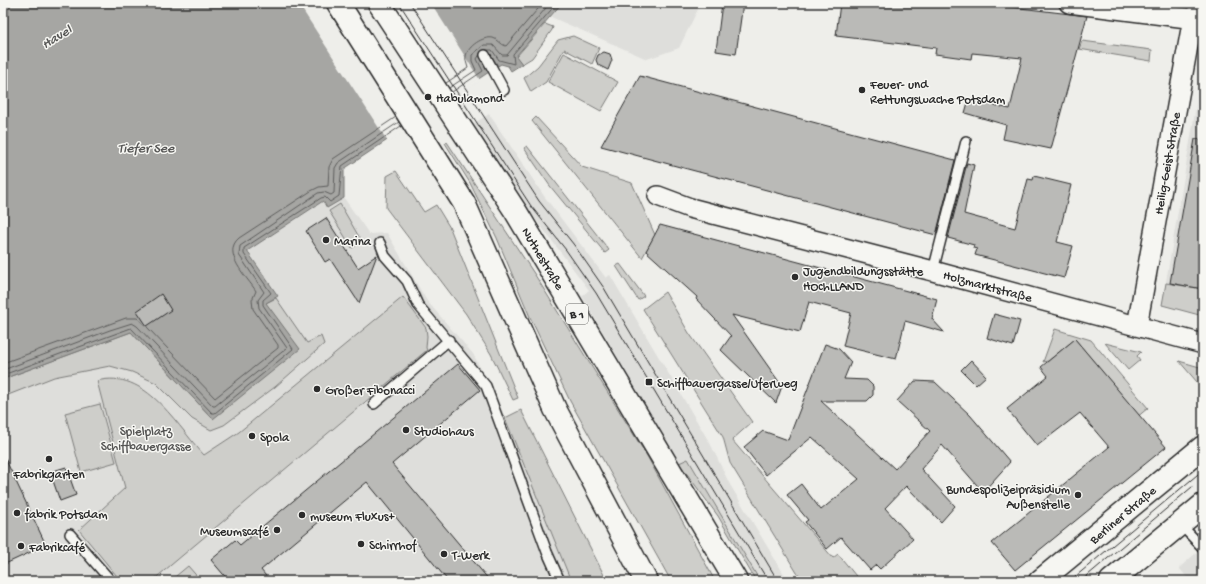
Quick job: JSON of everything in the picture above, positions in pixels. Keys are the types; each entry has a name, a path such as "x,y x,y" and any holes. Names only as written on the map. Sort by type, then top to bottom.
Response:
{"main road":[{"path":"338,3 432,149 467,208 556,409 646,581"},
{"name":"Nuthestraße","path":"379,3 516,212 736,581"},
{"name":"Berliner Straße","path":"1040,581 1203,447"},
{"path":"1110,581 1203,505"}],"street":[{"path":"1069,3 1200,14"},
{"name":"Heilig-Geist-Straße","path":"1137,326 1200,14"},
{"name":"Holzmarktstraße","path":"658,196 690,208 933,271 1203,344"}],"lane":[{"path":"485,56 504,90"},
{"path":"933,271 966,141"},
{"path":"380,243 385,256 407,281 418,304 486,386 547,552 560,581"},
{"path":"374,404 449,340"},
{"path":"1180,524 1203,548"},
{"path":"70,534 111,581"}],"shaded area":[{"path":"562,3 701,3 679,48 647,59 551,17"},
{"path":"1203,66 1203,316 1162,305"},
{"path":"489,114 544,196 606,278 610,275 711,445 729,483 788,581 760,581 688,459 679,463 582,296 589,290 522,201 473,124"},
{"path":"344,198 369,234 387,233 427,301 473,354 499,403 571,581 3,581 3,379 131,332 214,419 266,303 278,296 247,251 323,201 335,203"},
{"path":"1203,547 1203,581 1190,581 1179,568"}],"green space":[{"path":"545,24 553,27 552,30 532,58 522,64 516,57"},
{"path":"573,36 599,48 592,64 564,49 546,82 531,92 524,78 538,66 558,40"},
{"path":"1082,41 1152,50 1151,61 1079,49"},
{"path":"564,53 618,82 601,111 548,82"},
{"path":"536,117 582,167 632,183 655,235 642,258 532,121"},
{"path":"447,142 535,275 647,456 715,581 671,581 570,401 530,317 497,238 470,183 445,143"},
{"path":"527,146 609,250 605,253 550,186 524,148"},
{"path":"396,171 424,212 436,205 450,228 518,398 513,400 491,354 466,314 386,208 387,176"},
{"path":"340,204 362,242 352,248 329,211"},
{"path":"620,264 644,296 638,300 616,266"},
{"path":"1166,283 1203,289 1203,316 1162,305"},
{"path":"665,292 689,333 752,422 732,440 833,558 838,554 860,581 802,581 730,463 723,437 643,309"},
{"name":"Spielplatz Schiffbauergasse","path":"403,297 426,328 427,350 152,581 121,581 79,530 125,488 97,381 115,379 130,383 145,391 171,415 204,455 239,432"},
{"path":"276,298 307,343 321,336 324,344 275,387 224,425 211,430 192,419 156,383 132,372 110,366 54,377 3,397 3,379 131,332 213,419 266,303"},
{"path":"1055,329 1091,340 1148,408 1136,418 1127,402 1075,339 1048,361 1043,362"},
{"path":"1105,343 1141,352 1137,356 1140,360 1128,370"},
{"path":"1179,361 1203,368 1203,389"},
{"path":"100,404 116,462 81,472 65,413"},
{"path":"521,410 607,581 571,581 505,418"},
{"path":"688,459 760,581 756,581 718,516 679,463"},
{"path":"188,566 201,581 170,581"}],"water":[{"name":"Tiefer See","path":"3,3 562,3 516,56 522,64 511,71 508,66 501,64 498,66 490,53 481,58 489,72 344,169 344,198 327,208 323,201 247,251 278,296 266,303 300,349 213,419 131,332 3,379"}],"pier":[{"path":"298,3 431,3 480,80 388,142"}],"building":[{"path":"722,3 743,3 736,54 716,51"},
{"path":"840,3 978,3 1087,16 1051,149 1003,139 1006,125 965,113 969,99 1010,109 1022,58 972,53 971,59 935,54 936,48 836,36"},
{"path":"604,52 610,54 612,60 608,70 598,65 596,60 598,55"},
{"path":"640,76 955,160 936,235 601,146"},
{"path":"1195,139 1203,140 1203,289 1170,283"},
{"path":"967,163 974,165 964,214 1015,228 1028,179 1033,180 1034,176 1071,185 1057,242 1073,246 1064,278 975,255 977,249 973,248 974,245 948,238"},
{"path":"326,218 358,268 377,255 359,303 330,259 325,262 306,231"},
{"path":"660,225 937,299 932,319 944,332 905,321 896,359 843,346 851,313 809,302 800,332 732,315 782,386 776,403 721,350 731,336 696,299 697,297 646,251"},
{"path":"161,294 171,310 147,326 137,311"},
{"path":"994,314 1020,321 1013,346 987,338"},
{"name":"Bundespolizeipräsidium Außenstelle","path":"1075,339 1166,447 1015,570 992,543 1109,447 1080,413 1037,446 1007,409 1048,376 1041,367"},
{"path":"825,344 839,349 851,362 844,379 867,380 873,386 873,395 867,401 821,401 895,469 930,431 897,401 915,381 935,382 970,415 1010,462 983,492 942,445 921,469 955,506 941,522 906,486 885,508 913,539 880,569 876,565 870,570 841,537 827,549 805,522 808,520 787,495 801,484 821,510 859,479 812,437 766,475 744,447 763,431 788,440"},
{"path":"971,360 986,376 976,385 961,370"},
{"path":"458,364 480,390 392,464 490,581 448,581 367,482 261,570 270,581 229,581 211,560 235,540 240,545"},
{"name":"fabrik Potsdam","path":"3,454 46,545 3,565"},
{"path":"66,467 76,495 60,501 50,472"}],"tram line":[{"path":"399,3 531,206 566,250 596,293 768,581"},
{"path":"410,3 539,201 574,245 604,288 778,581"},
{"path":"1070,581 1203,470"},
{"path":"1081,581 1192,487"}],"place":[{"name":"Feuer- und Rettungswache Potsdam","path":"862,90"},
{"name":"Habulamond","path":"428,97"},
{"name":"Marina","path":"326,240"},
{"name":"Jugendbildungsstätte HOchLLAND","path":"795,277"},
{"name":"Schiffbauergasse/Uferweg","path":"649,382"},
{"name":"Großer Fibonacci","path":"317,389"},
{"name":"Studiohaus","path":"406,430"},
{"name":"Spola","path":"252,436"},
{"name":"Fabrikgarten","path":"49,459"},
{"name":"Bundespolizeipräsidium Außenstelle","path":"1078,495"},
{"name":"fabrik Potsdam","path":"17,513"},
{"name":"museum Fluxus+","path":"302,515"},
{"name":"Museumscafé","path":"277,530"},
{"name":"Schirrhof","path":"361,544"},
{"name":"Fabrikcafé","path":"21,546"},
{"name":"T-Werk","path":"444,554"}],"water label":[{"name":"Havel","path":"56,36"}]}
